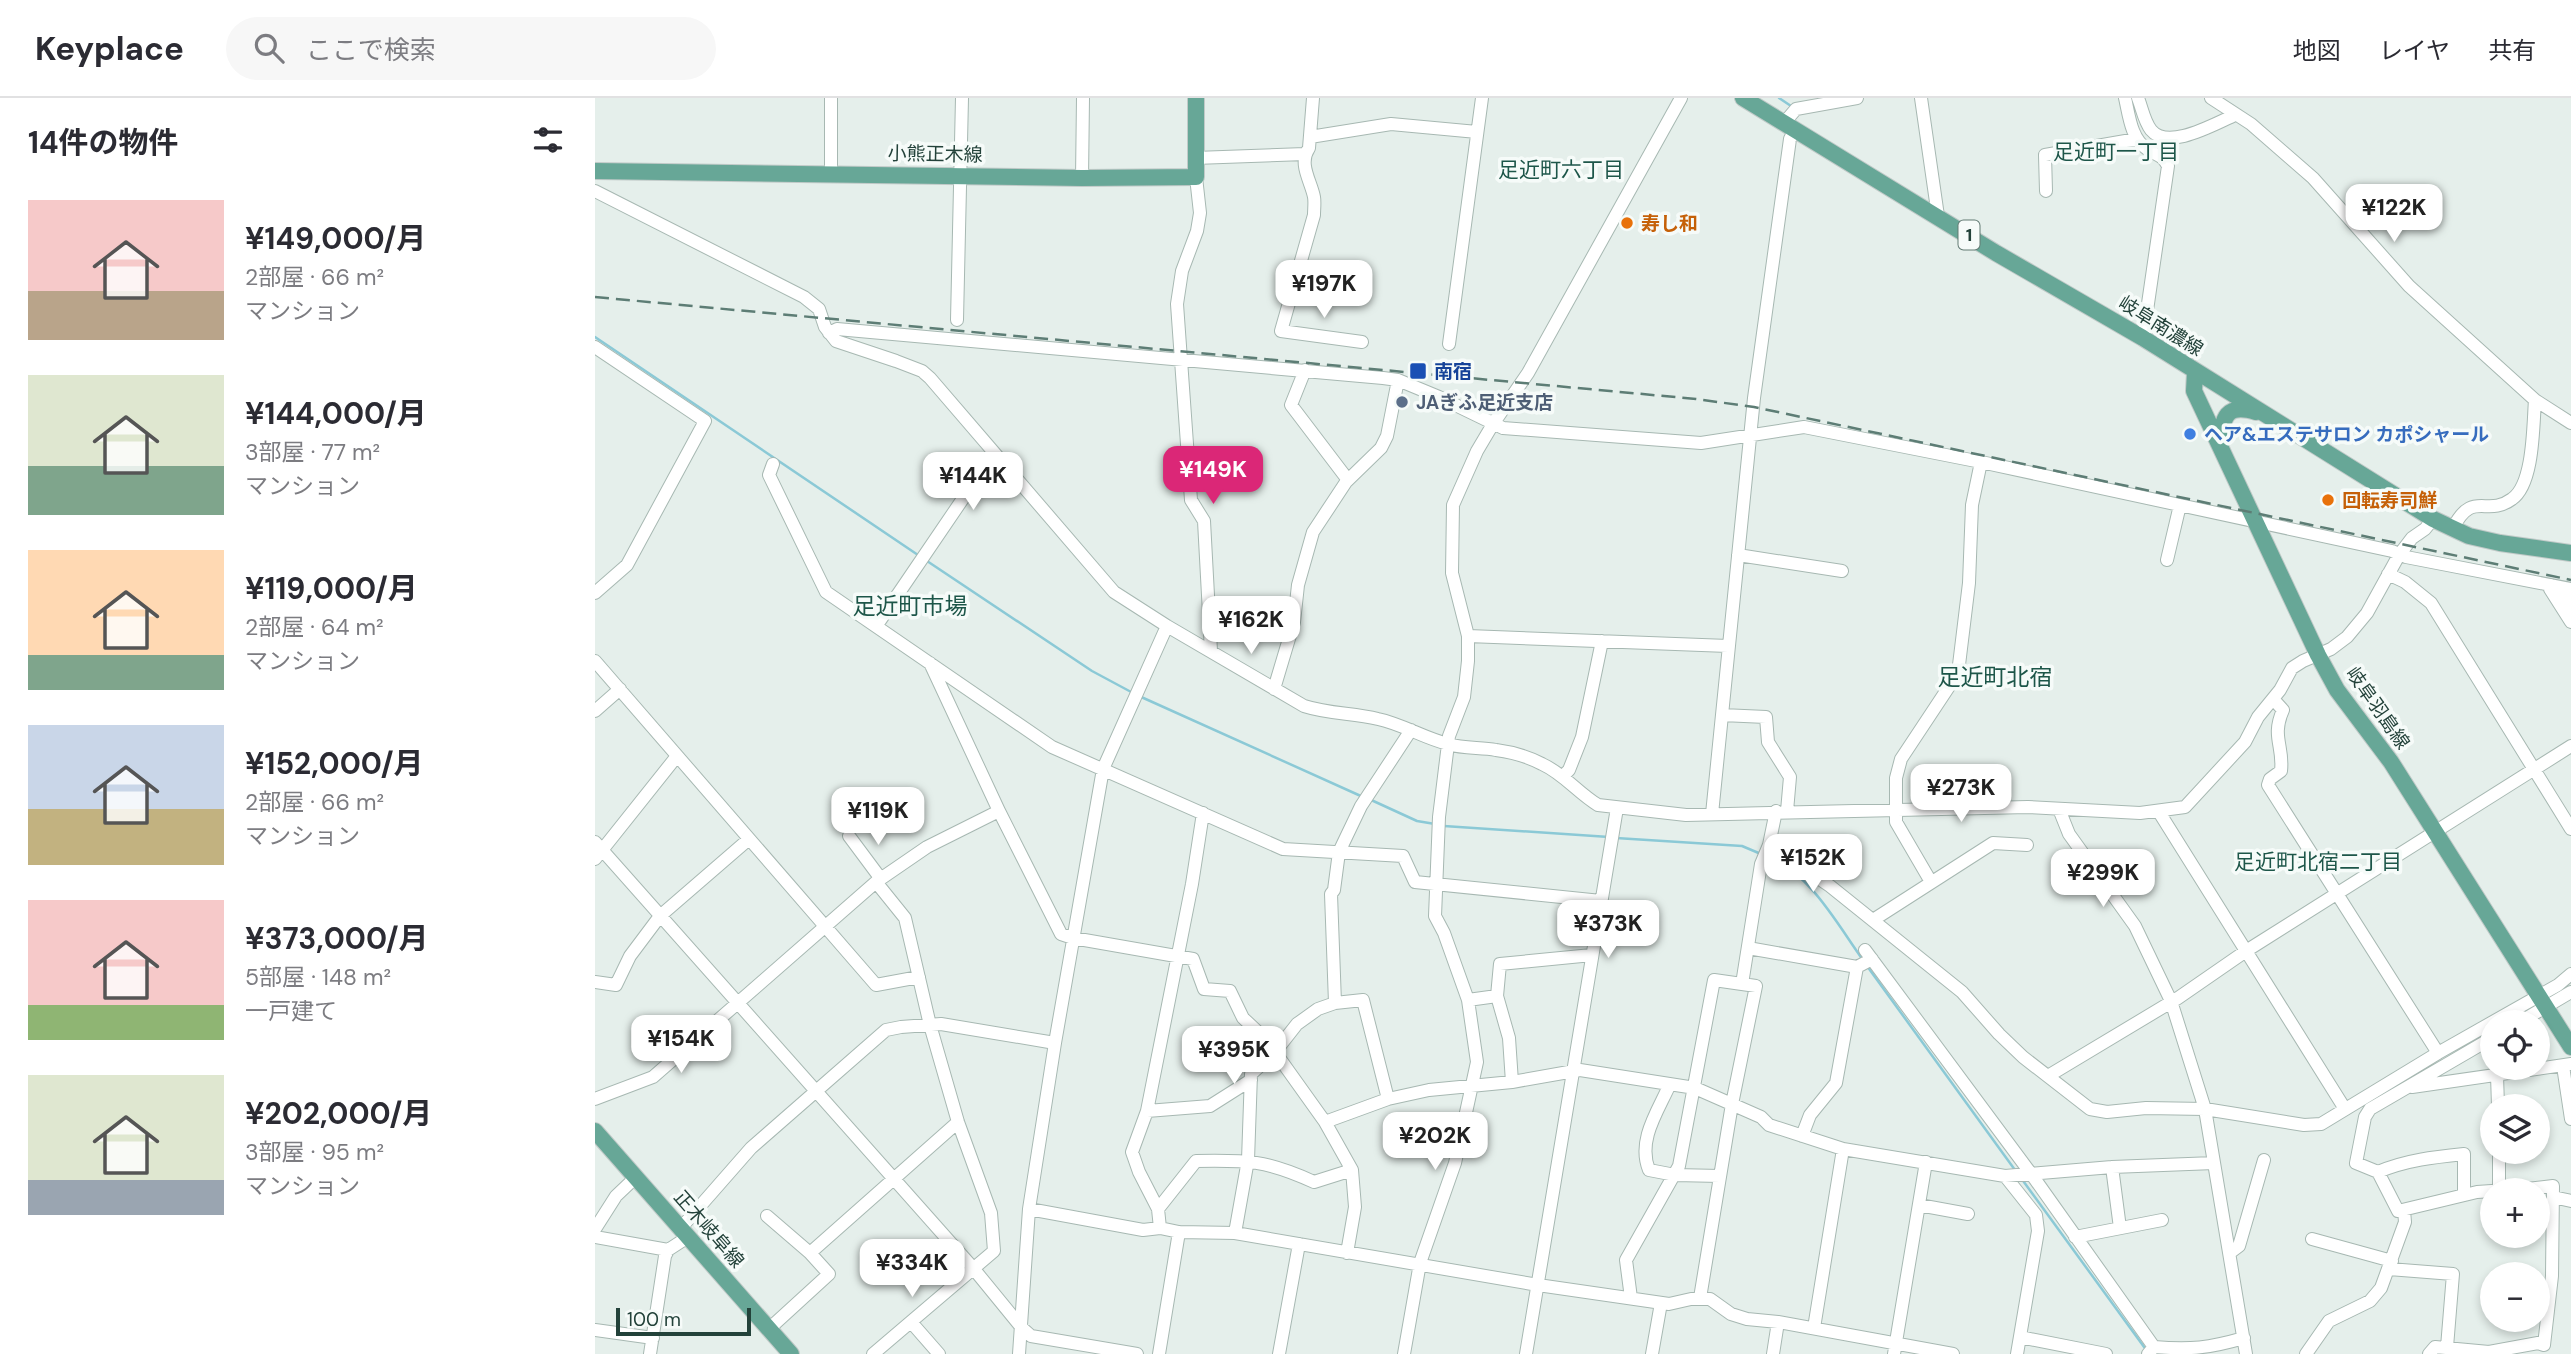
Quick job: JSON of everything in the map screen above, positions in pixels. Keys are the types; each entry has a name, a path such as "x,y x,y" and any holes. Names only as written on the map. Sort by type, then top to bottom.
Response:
{"main road":[{"path":"1196,98 1196,177"},
{"name":"岐阜南濃線","path":"1743,98 2143,338 2433,519 2469,536 2571,553"},
{"name":"小熊正木線","path":"595,171 1082,178 1196,177"},
{"name":"岐阜羽島線","path":"2195,372 2193,391 2337,690 2391,762 2571,1047"},
{"path":"2220,448 2221,426 2226,414 2236,409 2271,417"},
{"name":"正木岐阜線","path":"595,1131 791,1354"}],"street":[{"path":"831,98 831,173"},
{"path":"957,320 962,98"},
{"path":"1082,178 1083,98"},
{"path":"1313,98 1310,148 1305,154 1306,173 1315,198 1314,215 1281,331 1362,342"},
{"path":"1449,344 1482,98"},
{"path":"1404,1354 1420,1263 1455,1163 1477,1062 1468,1000 1435,915 1439,817 1449,736 1464,697 1468,636 1452,573 1453,505 1493,424 1528,373 1681,98"},
{"path":"1712,814 1750,435 1790,127 1796,110 1857,98"},
{"path":"1921,98 1938,216"},
{"path":"2125,98 2137,139 2145,149 2163,156 2168,166 2143,338"},
{"path":"2138,98 2149,127 2157,136 2171,139 2235,115"},
{"path":"2211,98 2251,124 2313,178 2409,286 2535,400 2571,423"},
{"path":"1310,136 1391,124 1477,132"},
{"path":"2046,191 2045,155 2137,139"},
{"path":"1195,158 1305,154"},
{"path":"1196,177 1200,212 1197,231 1182,271 1178,292 1191,500 1204,521 1211,651"},
{"path":"595,191 804,297 819,309 832,338 922,371 1114,592 1167,626 1304,706 1327,713 1360,715 1449,744 1509,753 1543,764 1563,776 1586,798 1598,805 1686,815 2028,807 2159,812 2185,807 2245,742 2258,717 2293,668 2331,649 2347,637 2367,613 2399,555 2412,538 2433,519"},
{"path":"829,333 837,329 1398,380 1503,428 1701,443 1804,427 2180,505 2392,551 2399,555 2551,585 2568,589 2564,594 2571,605"},
{"path":"595,347 705,421 627,565 595,593"},
{"path":"1305,370 1291,405 1348,480"},
{"path":"1274,689 1294,622 1298,585 1313,532 1348,480 1381,448 1387,436 1398,380"},
{"path":"2453,528 2462,512 2471,506 2500,505 2512,499 2519,491 2529,461 2535,400"},
{"path":"877,625 994,453"},
{"path":"1931,881 1896,822 1896,778 1901,759 1958,673 1969,583 1972,505 1981,463"},
{"path":"773,464 769,475 826,592 1052,747 1283,849 1403,856 1415,882 1601,901"},
{"path":"2167,560 2180,505"},
{"path":"1738,555 1842,571"},
{"path":"2388,574 2405,582 2431,603 2571,829"},
{"path":"2551,585 2550,590 2571,622"},
{"path":"1019,1354 1029,1209 1103,769 1167,626"},
{"path":"1468,636 1728,646"},
{"path":"1563,776 1569,770 1582,737 1602,641"},
{"path":"595,660 876,985 919,977"},
{"path":"930,663 999,811 1061,934 1193,959 1204,989 1230,991 1243,1018 1276,1051 1325,1122 1352,1170 1355,1208 1347,1253"},
{"path":"595,710 620,689"},
{"path":"2273,699 2283,710 2276,732 2282,763 2281,771 2270,779 2268,785 2438,1053"},
{"path":"1722,715 1766,717 1768,742 1790,777 1781,811 1761,864 1742,984"},
{"path":"1335,1003 1331,894 1334,890 1339,852 1361,806 1411,730"},
{"path":"2048,1076 2571,746"},
{"path":"677,756 597,850 738,1003 815,1093 973,1268 1021,1328 1031,1336 1137,1354"},
{"path":"1526,1354 1617,808"},
{"path":"2059,809 2069,834 2135,926 2171,1000 2206,1109 2246,1354"},
{"path":"595,1099 653,1077 825,925 879,881 927,848 999,811"},
{"path":"2159,812 2345,1110"},
{"path":"1160,1228 1158,1209 1132,1152 1147,1111 1203,813"},
{"path":"849,836 905,918 930,1025 958,1122 991,1213 994,1251 873,1354"},
{"path":"595,982 616,985 630,956 660,916 750,839"},
{"path":"1873,920 1993,843 2027,845"},
{"path":"1769,845 1830,886 1962,992 1999,1034 2090,1109 2107,1112 2146,1108 2206,1109 2313,1126 2345,1110 2438,1053 2542,1001 2571,992"},
{"path":"1748,948 1857,967"},
{"path":"1512,1082 1509,1038 1497,996 1500,964 1592,955"},
{"path":"1802,1136 1810,1115 1836,1083 1857,967 1869,955 2032,1175 2151,1350 2212,1347 2244,1338"},
{"path":"2533,1010 2571,974"},
{"path":"1631,1298 1626,1260 1675,1175 1695,1088 1714,980 1756,986 1731,1104 1700,1298"},
{"path":"1468,1000 1497,996"},
{"path":"1235,1233 1248,1160 1251,1074 1276,1051 1297,1024 1318,1009 1335,1003 1363,1000 1388,1099"},
{"path":"650,1354 668,1250 751,1148 886,1030 941,1024 1055,1043"},
{"path":"2480,1045 2370,1109 2365,1117 2356,1163 2378,1172 2397,1211 2480,1193"},
{"path":"2567,1065 2571,1119"},
{"path":"1325,1122 1388,1099 1429,1090 1512,1082 1580,1070 1695,1088 1761,1117 1769,1125 1843,1149 2005,1176 2112,1167 2214,1163"},
{"path":"2405,1088 2480,1077"},
{"path":"1147,1111 1210,1106 1251,1080"},
{"path":"1670,1084 1646,1135 1645,1160 1649,1170 1675,1175 1720,1176"},
{"path":"810,1253 958,1122"},
{"path":"1814,1328 1843,1149"},
{"path":"2378,1172 2425,1158 2464,1154 2464,1195"},
{"path":"1158,1209 1196,1161 1248,1160 1286,1170 1314,1182 1352,1170"},
{"path":"2231,1252 2239,1246 2264,1160"},
{"path":"1895,1349 1926,1162"},
{"path":"2112,1167 2120,1228"},
{"path":"2005,1176 2036,1215 2038,1231 2017,1354"},
{"path":"595,1229 616,1196 636,1177"},
{"path":"2543,1349 2552,1276 2553,1186 2550,1186"},
{"path":"2553,1197 2571,1201"},
{"path":"1919,1205 1968,1214"},
{"path":"1029,1209 1143,1230 1160,1228 1179,1232 1235,1233 1538,1285 1661,1303 1710,1299 1731,1314 1747,1319 1814,1328 1895,1349 1953,1354"},
{"path":"2306,1354 2329,1321 2370,1301 2381,1287 2405,1222 2404,1210"},
{"path":"767,1216 810,1253 829,1274 770,1328"},
{"path":"2075,1237 2162,1220"},
{"path":"1159,1354 1179,1232"},
{"path":"595,1237 668,1250"},
{"path":"2312,1239 2391,1265 2453,1273 2448,1348"},
{"path":"1279,1354 1299,1244"},
{"path":"1652,1354 1661,1303"},
{"path":"911,1322 939,1354"},
{"path":"1773,1354 1778,1322"},
{"path":"595,1330 653,1338"},
{"path":"2020,1337 2106,1354"},
{"path":"2429,1354 2435,1347 2489,1352 2538,1343 2543,1349"}],"waterway":[{"path":"1779,98 1791,106"},
{"path":"595,337 918,555"},
{"path":"927,561 1092,671 1133,693"},
{"path":"1139,696 1363,797"},
{"path":"1369,799 1417,821 1435,824"},
{"path":"1444,826 1609,837"},
{"path":"1616,838 1742,846 1761,854"},
{"path":"1767,856 1783,864 1810,887 1863,960"},
{"path":"1867,966 2015,1170"},
{"path":"2021,1178 2147,1351"}],"railway":[{"path":"595,297 1696,399 1754,407 2571,580"}],"place":[{"name":"寿し和","path":"1627,223"},
{"name":"南宿","path":"1418,371"},
{"name":"JAぎふ足近支店","path":"1402,402"},
{"name":"ヘア&エステサロン カポシャール","path":"2190,434"},
{"name":"回転寿司鮮","path":"2328,500"}],"district":[{"name":"足近町一丁目","path":"2116,152"},
{"name":"足近町六丁目","path":"1561,170"},
{"name":"足近町市場","path":"910,606"},
{"name":"足近町北宿","path":"1995,677"},
{"name":"足近町北宿二丁目","path":"2318,862"}]}
